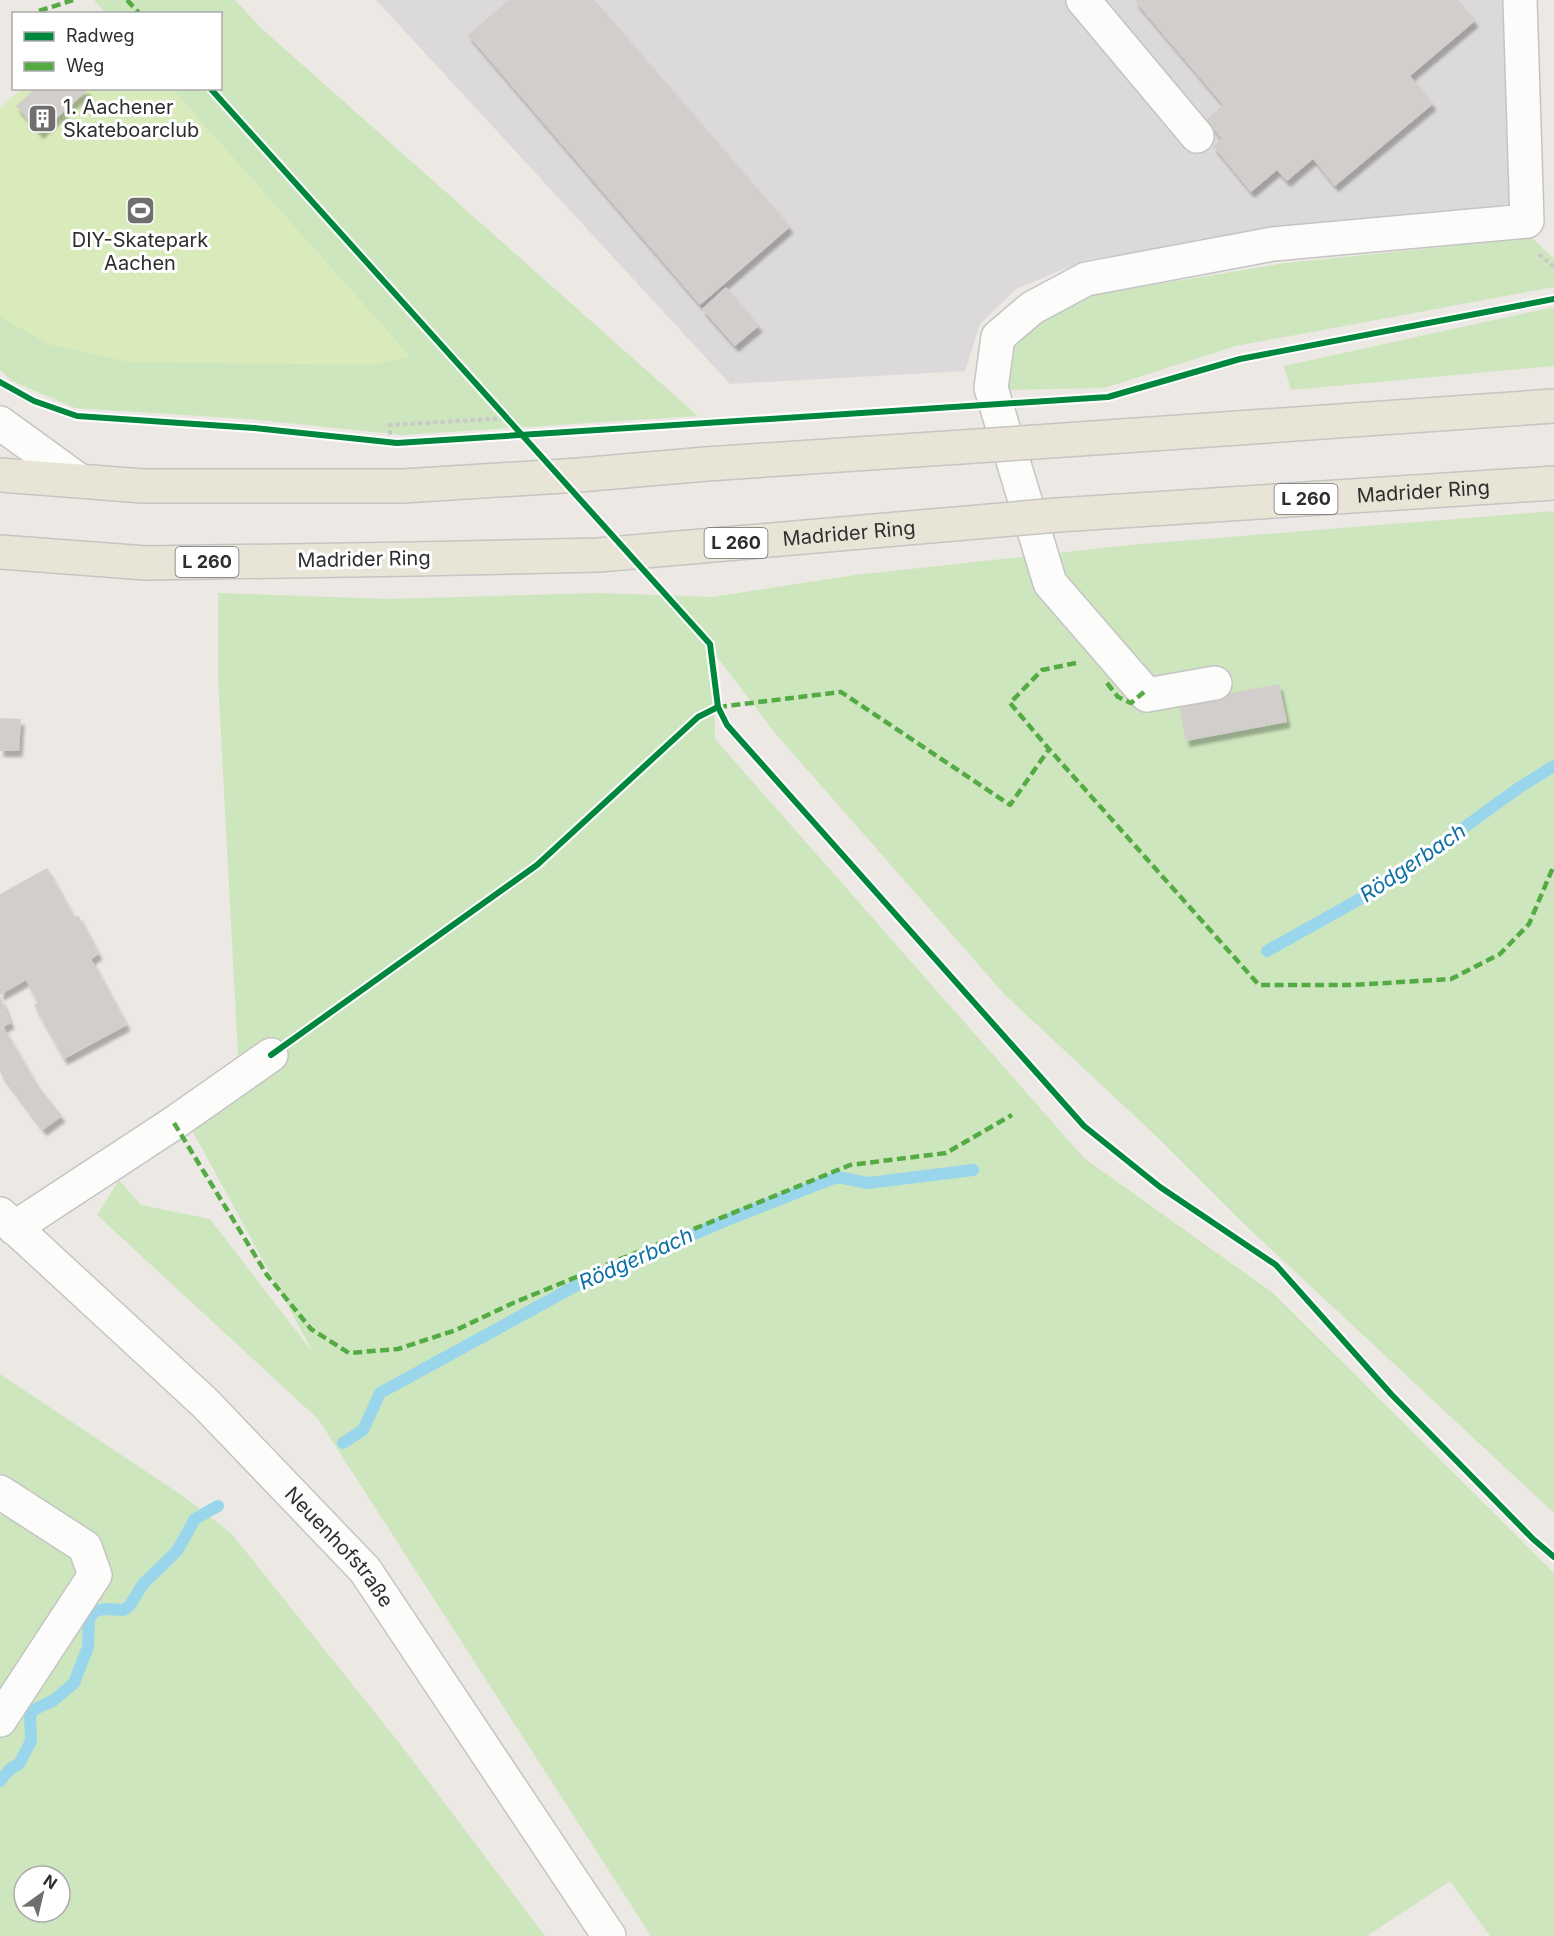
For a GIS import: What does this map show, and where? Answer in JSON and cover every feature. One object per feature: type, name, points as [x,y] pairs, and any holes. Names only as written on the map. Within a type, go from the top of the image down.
[{"type":"main road","points":[[0,475],[143,486],[403,486],[1554,406]]},
{"type":"main road","name":"Madrider Ring","points":[[0,552],[146,563],[598,555],[1058,514],[1554,483]]},
{"type":"street","points":[[1083,0],[1197,136]]},
{"type":"street","points":[[1215,683],[1147,695],[1050,583],[991,388],[998,337],[1032,308],[1086,279],[1273,244],[1527,221],[1520,0]]},
{"type":"street","points":[[0,423],[80,481]]},
{"type":"street","points":[[7,1221],[174,1123],[271,1055]]},
{"type":"street","name":"Neuenhofstraße","points":[[7,1221],[205,1403],[365,1570],[609,1936]]},
{"type":"street","points":[[0,1492],[86,1547],[95,1575],[0,1720]]},
{"type":"path","points":[[390,442],[390,425],[508,418]]},
{"type":"shaded area","points":[[376,0],[1507,0],[1520,210],[1268,232],[1086,260],[1016,289],[980,324],[965,371],[730,384]]},
{"type":"green space","points":[[94,0],[235,0],[261,28],[698,416],[403,435],[248,419],[75,408],[12,381],[0,370],[0,313],[5,320],[409,356],[173,90],[222,90],[222,12],[104,12]]},
{"type":"green space","name":"DIY-Skatepark Aachen","points":[[20,90],[173,90],[410,356],[372,365],[129,362],[51,345],[5,320],[0,313],[0,108]]},
{"type":"green space","points":[[1532,238],[1554,259],[1554,287],[1236,346],[1104,388],[1008,390],[1014,344],[1039,320],[1098,294],[1285,263]]},
{"type":"green space","points":[[1554,307],[1554,366],[1291,390],[1284,366]]},
{"type":"green space","points":[[1554,511],[1554,1513],[1245,1225],[1155,1135],[1005,995],[775,733],[717,657],[714,700],[715,739],[1084,1158],[1273,1293],[1554,1573],[1554,1936],[1490,1936],[1450,1881],[1367,1936],[651,1936],[318,1419],[97,1215],[119,1180],[141,1205],[210,1219],[314,1354],[193,1132],[238,1056],[218,679],[218,593],[389,599],[599,593],[712,597],[855,575],[1130,545]]},
{"type":"green space","points":[[0,1374],[183,1496],[231,1533],[397,1740],[545,1936],[0,1936]]},
{"type":"building","points":[[509,0],[594,0],[790,227],[700,305],[468,35]]},
{"type":"building","points":[[1134,0],[1458,0],[1475,21],[1410,76],[1433,104],[1335,186],[1313,159],[1287,181],[1277,170],[1251,192],[1213,146],[1222,139],[1206,120],[1223,105]]},
{"type":"building","name":"1. Aachener Skateboarclub","points":[[34,90],[88,90],[40,133],[16,106]]},
{"type":"building","points":[[726,287],[759,326],[735,346],[702,309]]},
{"type":"building","points":[[1279,684],[1287,722],[1186,741],[1179,703]]},
{"type":"building","points":[[0,718],[21,719],[19,751],[0,751]]},
{"type":"building","points":[[47,868],[74,917],[78,915],[99,954],[91,959],[127,1025],[64,1059],[34,1005],[38,1003],[26,980],[0,995],[0,894]]},
{"type":"building","points":[[0,996],[11,1023],[3,1027],[37,1085],[62,1116],[43,1130],[0,1072]]},
{"type":"waterway","name":"Rödgerbach","points":[[1267,951],[1383,886],[1520,787],[1554,766]]},
{"type":"waterway","name":"Rödgerbach","points":[[343,1443],[363,1430],[380,1393],[579,1284],[727,1220],[837,1177],[868,1183],[973,1170]]},
{"type":"waterway","name":"Rödgerbach","points":[[0,1781],[10,1769],[19,1764],[31,1741],[30,1717],[33,1710],[54,1700],[74,1683],[88,1647],[89,1619],[95,1611],[124,1610],[130,1605],[143,1584],[177,1551],[195,1519],[218,1506]]},
{"type":"marked path","points":[[39,11],[73,0]]},
{"type":"marked path","points":[[127,0],[138,12]]},
{"type":"marked path","points":[[1076,663],[1042,670],[1010,703],[1259,985],[1353,985],[1451,979],[1500,954],[1529,924],[1554,865]]},
{"type":"marked path","points":[[1107,683],[1118,697],[1131,703],[1144,692]]},
{"type":"marked path","points":[[718,707],[841,692],[1010,805],[1049,749]]},
{"type":"marked path","points":[[174,1123],[267,1275],[311,1329],[349,1353],[398,1349],[456,1330],[513,1303],[850,1165],[946,1153],[1012,1115]]},
{"type":"cycle path","points":[[212,90],[710,644],[718,707],[727,725],[1084,1126],[1160,1187],[1276,1265],[1391,1394],[1533,1539],[1554,1557]]},
{"type":"cycle path","points":[[0,382],[34,401],[77,416],[254,428],[397,443],[1108,397],[1240,359],[1554,299]]},
{"type":"cycle path","points":[[271,1055],[537,865],[698,717],[718,707]]},
{"type":"place","name":"1. Aachener Skateboarclub","points":[[42,119]]},
{"type":"place","name":"DIY-Skatepark Aachen","points":[[140,210]]}]
